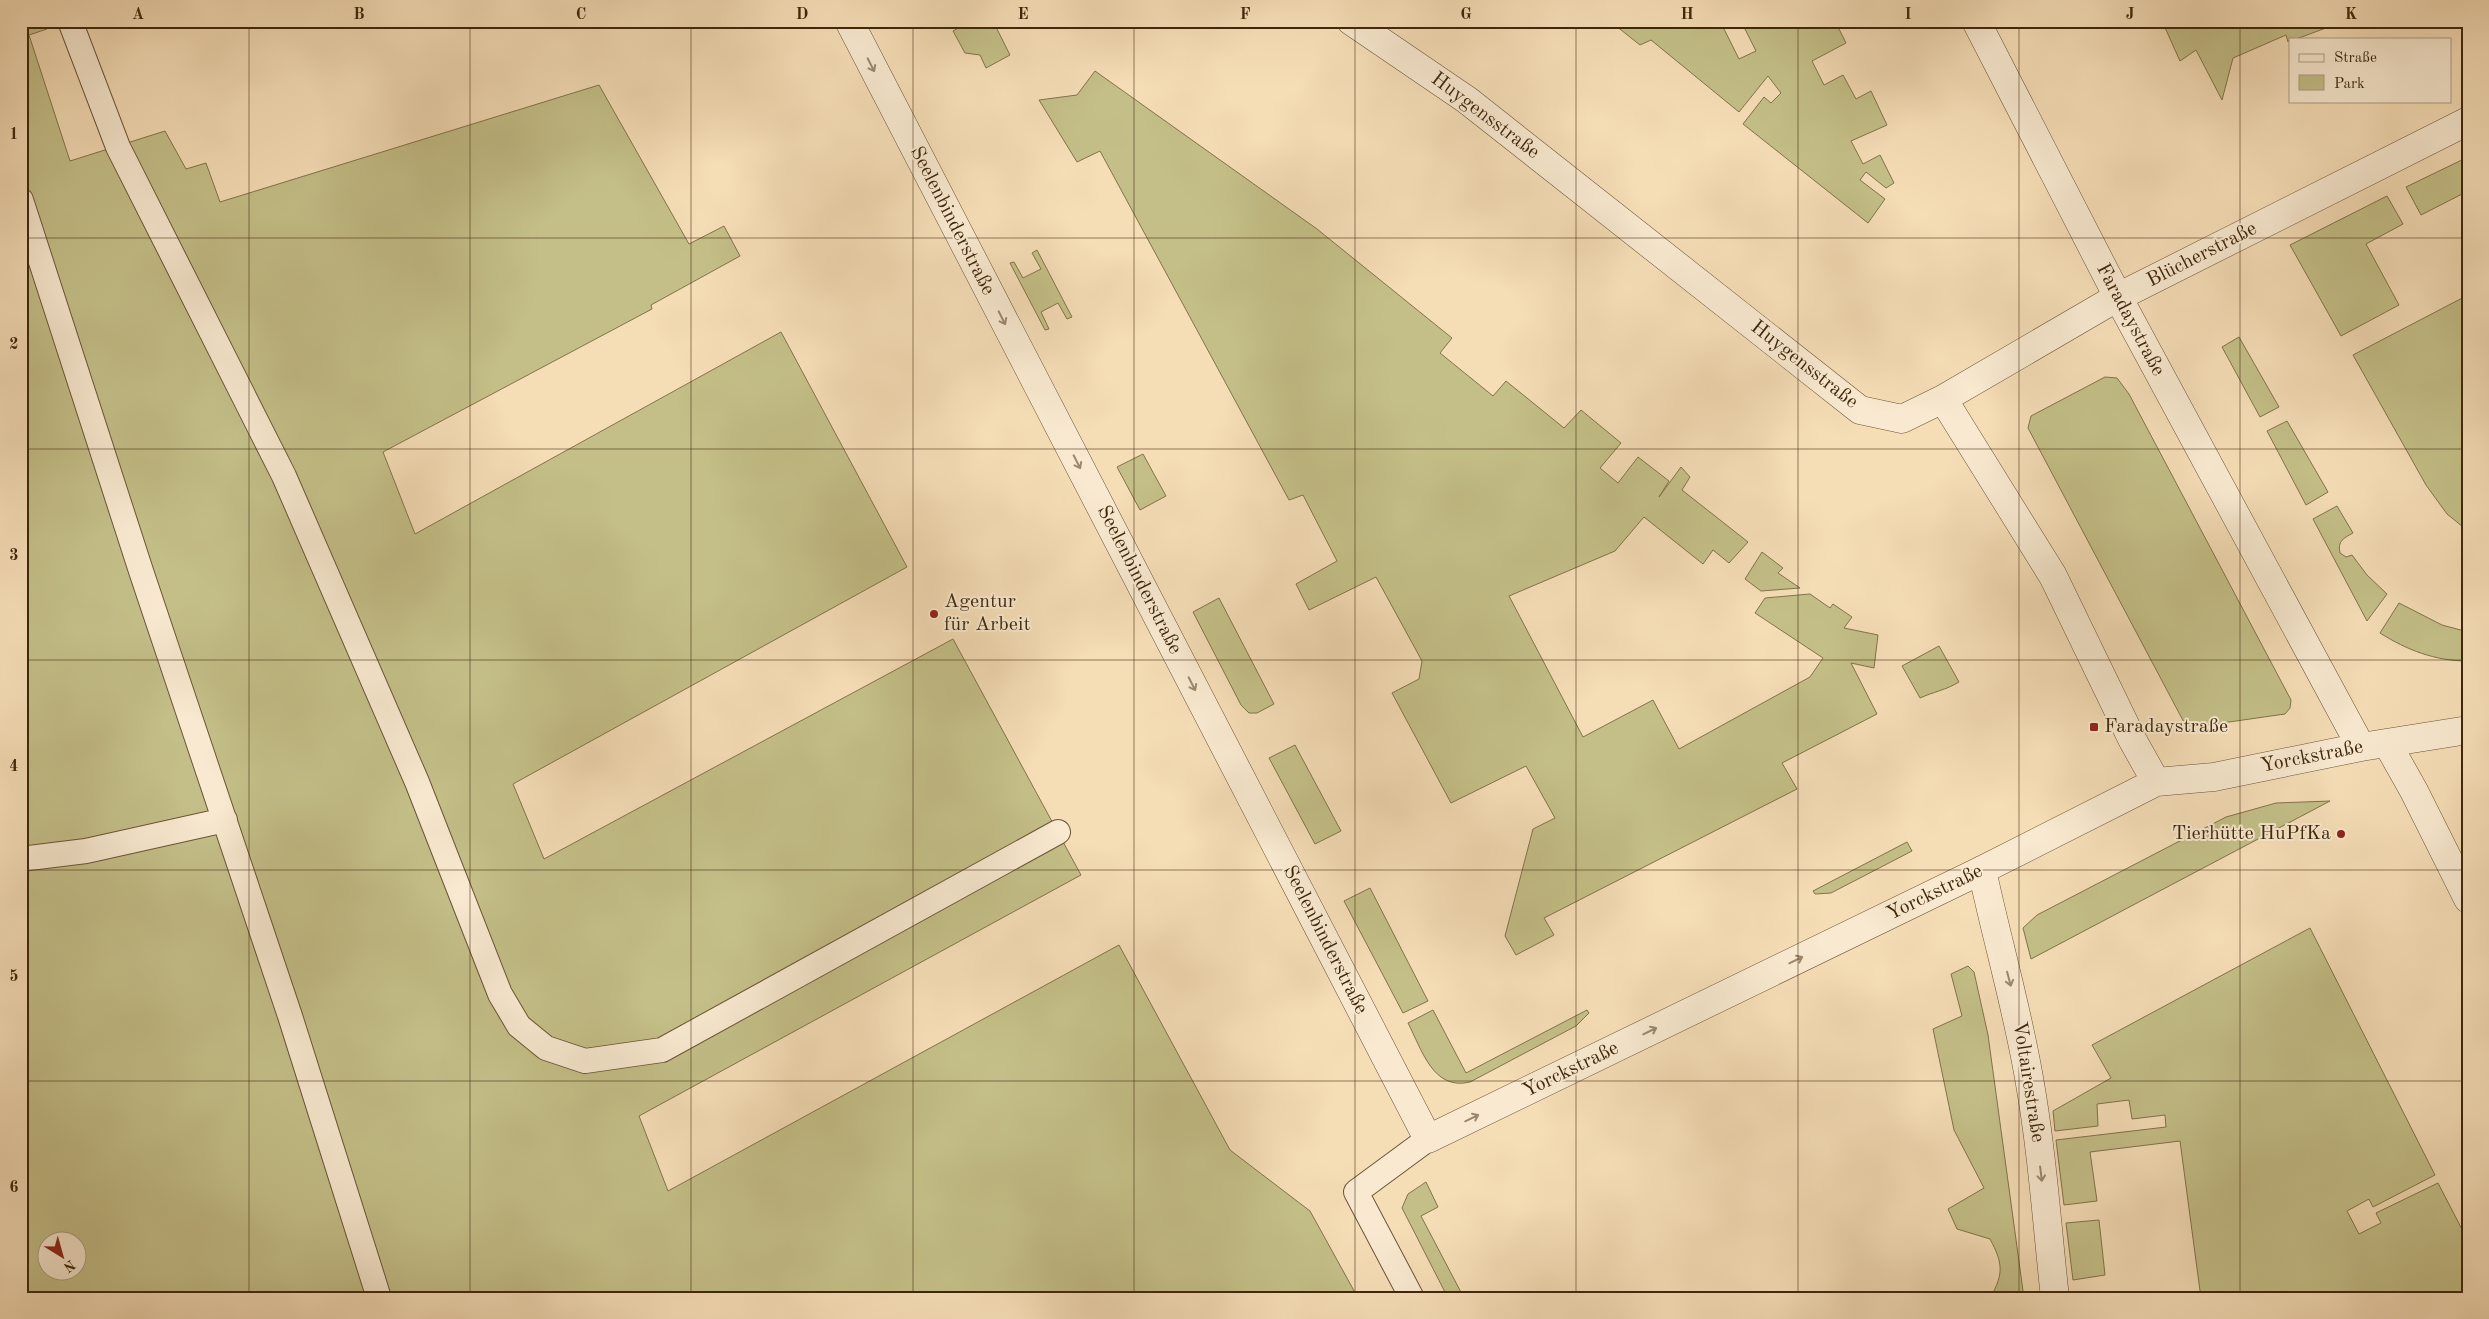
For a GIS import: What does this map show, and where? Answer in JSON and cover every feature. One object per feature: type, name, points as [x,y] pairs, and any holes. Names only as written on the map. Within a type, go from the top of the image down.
[{"type":"street","name":"Seelenbinderstraße","points":[[849,21],[1428,1140]]},
{"type":"street","name":"Huygensstraße","points":[[1351,21],[1467,100],[1860,410],[1902,419],[1943,399]]},
{"type":"street","name":"Faradaystraße","points":[[1976,21],[2118,298],[2374,745],[2414,791],[2468,899]]},
{"type":"street","name":"Blücherstraße","points":[[1943,399],[2118,298],[2468,121]]},
{"type":"street","points":[[1943,399],[2053,576],[2132,739],[2156,782]]},
{"type":"street","name":"Yorckstraße","points":[[1428,1140],[1982,870],[2156,782],[2214,778],[2374,745],[2468,730]]},
{"type":"street","name":"Voltairestraße","points":[[1982,870],[2015,1002],[2030,1081],[2055,1298]]},
{"type":"lane","points":[[70,21],[118,147],[284,476],[417,782],[500,994],[518,1026],[546,1048],[585,1061],[662,1050],[1058,832]]},
{"type":"lane","points":[[21,200],[290,1016],[379,1298]]},
{"type":"lane","points":[[21,859],[86,852],[224,820]]},
{"type":"lane","points":[[1412,1298],[1356,1192],[1428,1140]]},
{"type":"green space","points":[[21,21],[45,21],[47,29],[29,35],[70,161],[165,131],[186,169],[206,163],[220,202],[599,85],[689,244],[724,226],[740,256],[651,305],[652,309],[383,452],[415,534],[781,332],[907,567],[513,784],[544,859],[953,639],[1081,875],[639,1116],[668,1191],[1119,945],[1230,1150],[1310,1211],[1358,1298],[21,1298]]},
{"type":"green space","points":[[970,21],[993,21],[1010,55],[986,68],[980,55],[965,53],[953,31]]},
{"type":"green space","points":[[1720,21],[1739,59],[1756,51],[1741,21],[1835,21],[1846,43],[1812,61],[1824,85],[1843,75],[1856,99],[1871,91],[1887,125],[1851,141],[1863,164],[1880,155],[1894,183],[1886,188],[1866,172],[1860,180],[1885,199],[1868,223],[1743,124],[1764,97],[1771,103],[1781,93],[1768,76],[1739,112],[1651,40],[1640,45],[1611,22]]},
{"type":"green space","points":[[2162,21],[2345,21],[2299,38],[2289,38],[2288,42],[2286,35],[2233,58],[2222,100],[2196,50],[2180,61]]},
{"type":"green space","points":[[1095,71],[1317,229],[1452,338],[1440,353],[1493,396],[1506,381],[1564,428],[1581,410],[1621,443],[1600,468],[1618,483],[1638,457],[1669,481],[1659,497],[1681,467],[1690,477],[1682,490],[1748,542],[1729,563],[1713,550],[1703,564],[1644,517],[1615,551],[1509,596],[1583,737],[1653,700],[1679,749],[1810,677],[1823,658],[1755,613],[1765,598],[1810,594],[1830,608],[1833,604],[1852,617],[1844,628],[1878,635],[1874,668],[1851,663],[1877,714],[1782,763],[1797,789],[1544,918],[1554,935],[1516,955],[1505,936],[1533,829],[1555,818],[1526,766],[1451,803],[1392,693],[1419,679],[1422,661],[1376,577],[1309,610],[1296,584],[1337,561],[1303,495],[1289,500],[1100,151],[1077,162],[1039,100],[1077,95]]},
{"type":"green space","points":[[2468,157],[2468,191],[2421,215],[2406,187]]},
{"type":"green space","points":[[2387,196],[2403,224],[2366,244],[2399,305],[2341,336],[2290,245]]},
{"type":"green space","points":[[1037,250],[1072,317],[1067,319],[1058,303],[1041,312],[1049,329],[1045,330],[1010,263],[1014,262],[1023,278],[1041,269],[1032,253]]},
{"type":"green space","points":[[2468,295],[2468,531],[2447,514],[2426,485],[2353,355]]},
{"type":"green space","points":[[2239,337],[2279,407],[2260,417],[2222,347]]},
{"type":"green space","points":[[2105,377],[2117,378],[2129,394],[2291,700],[2290,708],[2285,714],[2187,728],[2028,428],[2031,416]]},
{"type":"green space","points":[[2287,421],[2328,492],[2306,505],[2267,431]]},
{"type":"green space","points":[[1143,454],[1166,496],[1140,510],[1117,467]]},
{"type":"green space","points":[[2337,506],[2353,533],[2344,538],[2340,543],[2340,553],[2346,557],[2352,555],[2367,575],[2387,594],[2367,621],[2313,519]]},
{"type":"green space","points":[[1762,552],[1783,568],[1778,573],[1800,588],[1761,591],[1745,579]]},
{"type":"green space","points":[[1219,598],[1274,704],[1257,713],[1249,713],[1241,705],[1193,612]]},
{"type":"green space","points":[[2399,603],[2442,625],[2468,632],[2468,661],[2433,657],[2400,645],[2380,633]]},
{"type":"green space","points":[[1939,646],[1959,682],[1920,698],[1902,666]]},
{"type":"green space","points":[[1295,745],[1341,831],[1315,844],[1269,758]]},
{"type":"green space","points":[[2330,801],[2031,959],[2023,928],[2037,915],[2226,817],[2276,803]]},
{"type":"green space","points":[[1907,842],[1912,851],[1831,893],[1815,894],[1813,891]]},
{"type":"green space","points":[[1370,888],[1428,1001],[1403,1013],[1344,901]]},
{"type":"green space","points":[[2310,928],[2435,1175],[2373,1207],[2369,1199],[2347,1211],[2359,1234],[2381,1223],[2376,1213],[2438,1183],[2468,1241],[2468,1298],[2201,1298],[2180,1141],[2090,1152],[2097,1201],[2064,1205],[2056,1140],[2166,1127],[2165,1115],[2132,1119],[2129,1100],[2097,1104],[2098,1126],[2055,1131],[2053,1111],[2111,1078],[2092,1045]]},
{"type":"green space","points":[[1968,966],[1974,972],[1988,1035],[2024,1298],[1990,1298],[2000,1275],[1999,1262],[1994,1247],[1990,1239],[1957,1229],[1948,1209],[1984,1188],[1954,1130],[1933,1029],[1962,1016],[1951,974]]},
{"type":"green space","points":[[1433,1010],[1466,1073],[1587,1010],[1589,1013],[1576,1026],[1470,1082],[1457,1083],[1447,1080],[1430,1066],[1408,1023]]},
{"type":"green space","points":[[1426,1182],[1438,1207],[1421,1216],[1464,1298],[1448,1298],[1402,1208],[1408,1194]]},
{"type":"green space","points":[[2099,1220],[2105,1275],[2073,1280],[2066,1223]]},
{"type":"place","name":"Agentur für Arbeit","points":[[934,614]]},
{"type":"place","name":"Faradaystraße","points":[[2094,727]]},
{"type":"place","name":"Tierhütte HuPfKa","points":[[2341,834]]}]
